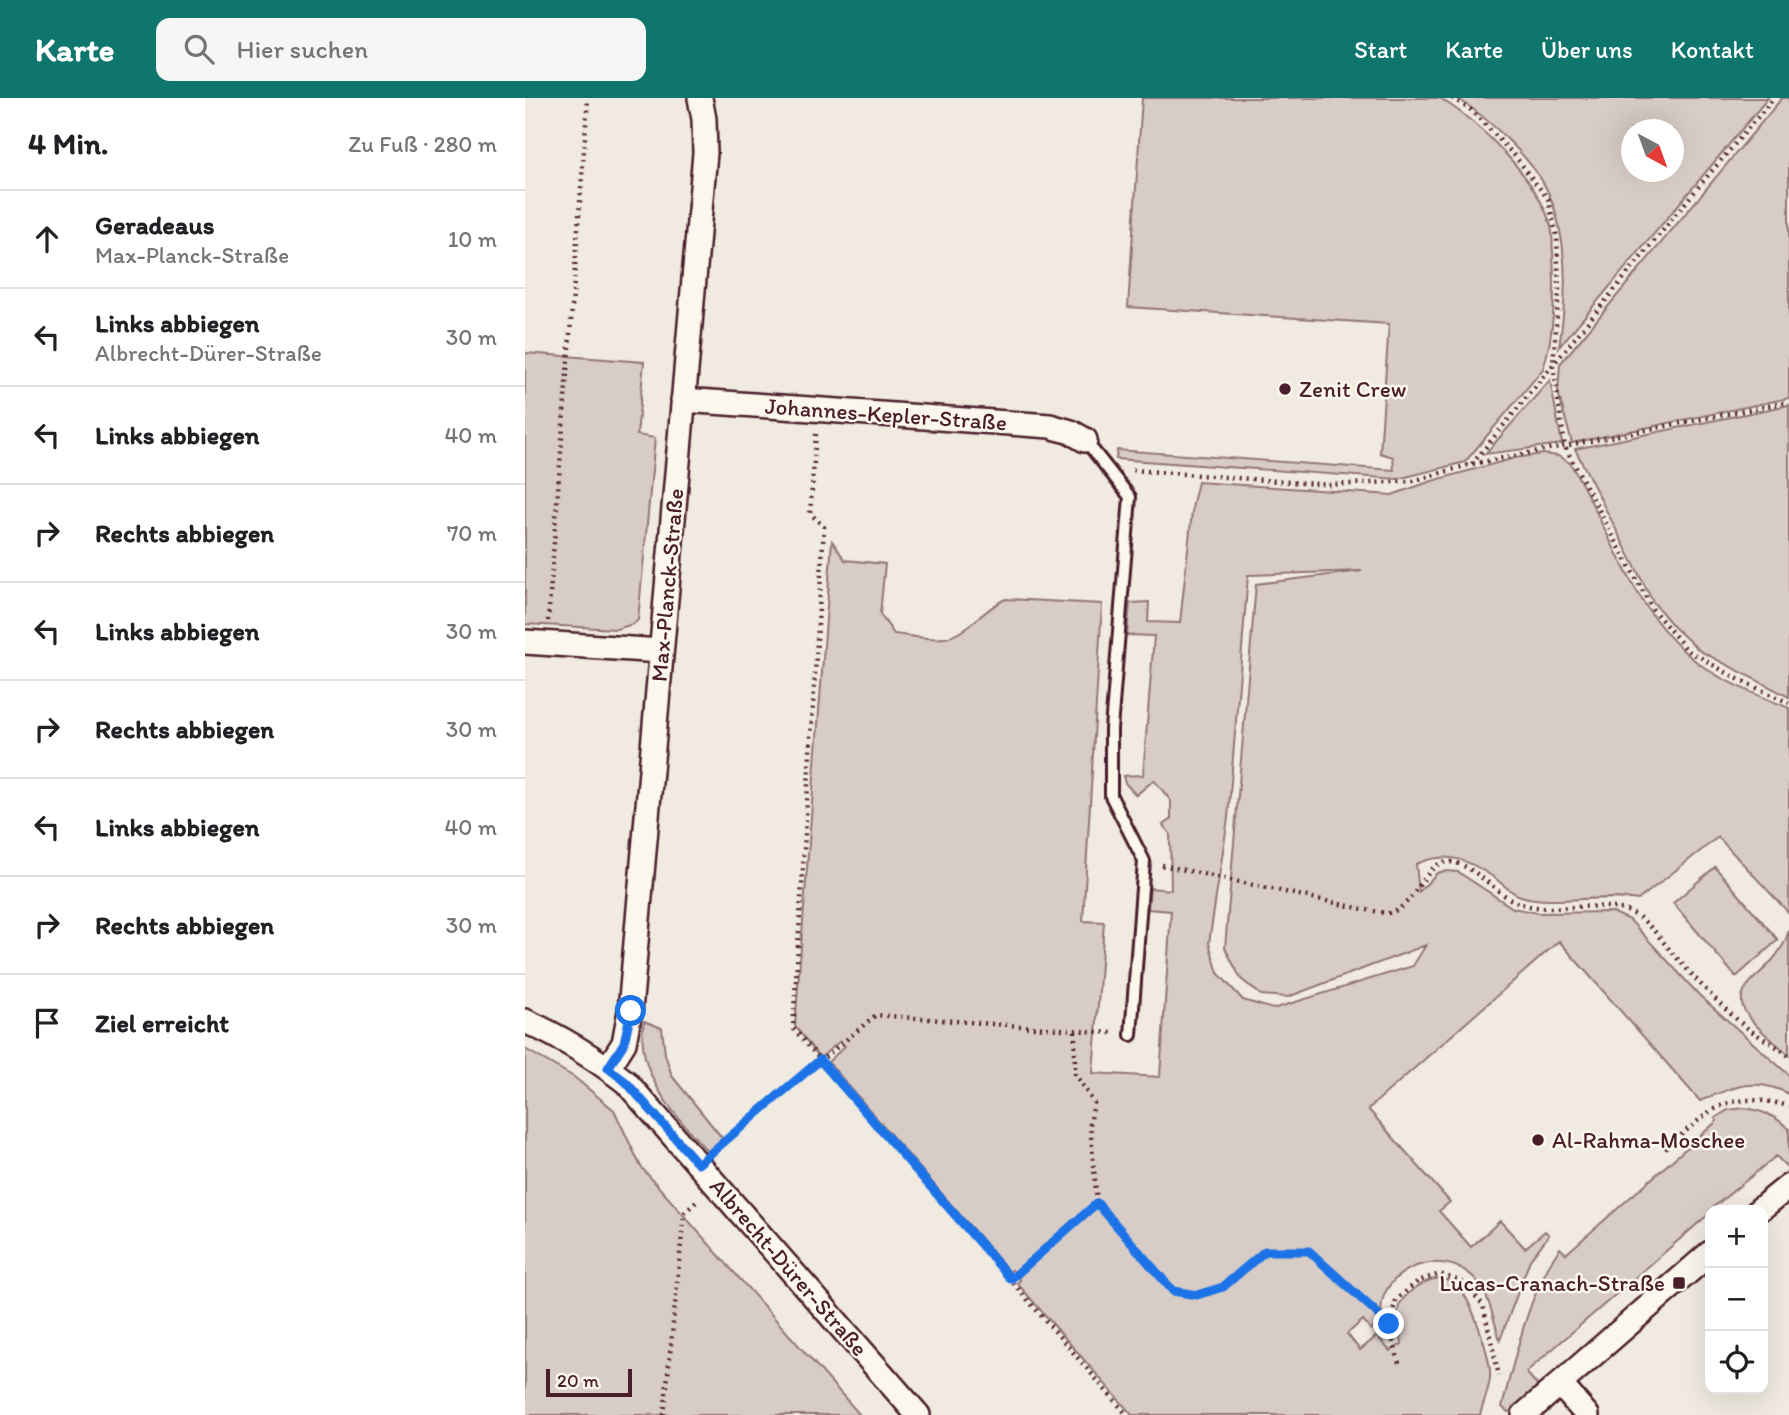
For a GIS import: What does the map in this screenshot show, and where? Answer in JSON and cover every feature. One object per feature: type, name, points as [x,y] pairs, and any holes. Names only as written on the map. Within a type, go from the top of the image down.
[{"type":"street","name":"Max-Planck-Straße","points":[[608,1068],[624,1043],[631,1011],[705,153],[700,98]]},
{"type":"street","name":"Johannes-Kepler-Straße","points":[[683,400],[1050,426],[1071,432],[1085,440]]},
{"type":"street","points":[[536,643],[661,652]]},
{"type":"street","name":"Albrecht-Dürer-Straße","points":[[525,1021],[562,1039],[626,1082],[918,1415]]},
{"type":"street","points":[[1765,1205],[1789,1186]]},
{"type":"street","points":[[1524,1415],[1705,1257]]},
{"type":"street","points":[[1560,1384],[1587,1415]]},
{"type":"lane","points":[[1085,440],[1130,497],[1111,729],[1111,796],[1145,861],[1131,1035]]},
{"type":"path","points":[[536,643],[588,98]]},
{"type":"path","points":[[1452,98],[1470,109],[1515,156],[1548,199],[1557,237],[1559,291],[1553,364],[1565,447],[1653,610],[1687,650],[1736,678],[1789,703]]},
{"type":"path","points":[[1472,464],[1774,98]]},
{"type":"path","points":[[1108,468],[1329,485],[1413,481],[1472,464],[1789,402]]},
{"type":"path","points":[[818,409],[810,513],[824,527],[793,1028],[1127,1415]]},
{"type":"path","points":[[1145,861],[1389,913],[1409,901],[1433,868],[1447,862],[1469,869],[1515,902],[1538,908],[1599,906],[1627,911],[1651,928],[1703,989],[1742,1025],[1776,1044],[1789,1056]]},
{"type":"path","points":[[698,1164],[876,1016],[1131,1035]]},
{"type":"path","points":[[1075,1031],[1075,1073],[1094,1103],[1090,1124],[1097,1203],[1173,1291],[1197,1295],[1223,1287],[1265,1251],[1309,1251],[1389,1324]]},
{"type":"path","points":[[1665,1149],[1712,1109],[1742,1098],[1789,1106]]},
{"type":"path","points":[[664,1415],[684,1213],[716,1185]]},
{"type":"path","points":[[1011,1279],[1097,1203]]},
{"type":"path","points":[[1399,1363],[1389,1324],[1397,1300],[1418,1281],[1440,1274],[1465,1283],[1483,1305],[1499,1376]]},
{"type":"shaded area","points":[[1142,98],[1440,98],[1473,122],[1506,154],[1534,189],[1551,226],[1554,282],[1552,326],[1543,369],[1465,462],[1398,479],[1116,459],[1117,450],[1394,470],[1393,457],[1380,453],[1389,324],[1128,307]]},
{"type":"shaded area","points":[[1457,98],[1768,98],[1559,347],[1565,270],[1555,212],[1549,194],[1533,167],[1496,128]]},
{"type":"shaded area","points":[[1782,98],[1789,98],[1789,398],[1572,443],[1558,392],[1560,364]]},
{"type":"shaded area","points":[[525,353],[644,362],[637,435],[655,438],[638,620],[633,624],[616,629],[525,624]]},
{"type":"shaded area","points":[[1550,380],[1562,444],[1485,454]]},
{"type":"shaded area","points":[[1789,405],[1789,697],[1700,651],[1674,627],[1653,602],[1575,449]]},
{"type":"shaded area","points":[[1543,454],[1558,456],[1570,463],[1641,598],[1678,645],[1701,665],[1722,678],[1789,708],[1789,913],[1718,837],[1638,900],[1530,898],[1515,894],[1467,862],[1448,858],[1416,864],[1419,892],[1437,873],[1458,872],[1513,908],[1538,913],[1612,912],[1630,920],[1699,995],[1789,1075],[1789,1094],[1765,1086],[1744,1085],[1700,1101],[1559,941],[1368,1109],[1450,1202],[1439,1211],[1471,1247],[1500,1221],[1525,1248],[1545,1231],[1549,1235],[1530,1260],[1500,1340],[1489,1303],[1479,1283],[1469,1273],[1444,1263],[1430,1263],[1405,1271],[1386,1291],[1380,1319],[1371,1330],[1363,1320],[1347,1334],[1360,1350],[1377,1336],[1390,1351],[1402,1344],[1398,1311],[1406,1296],[1431,1280],[1443,1279],[1451,1282],[1469,1303],[1488,1358],[1489,1383],[1480,1415],[1132,1415],[1017,1283],[1020,1280],[1018,1277],[1025,1269],[1022,1266],[1014,1273],[1012,1270],[1009,1272],[828,1062],[845,1046],[840,1041],[820,1058],[795,1026],[832,541],[845,560],[885,564],[880,614],[894,634],[933,638],[953,636],[1006,599],[1102,604],[1083,921],[1104,922],[1093,1073],[1160,1077],[1171,911],[1148,909],[1150,888],[1171,890],[1170,834],[1163,825],[1171,819],[1171,801],[1154,780],[1136,795],[1125,783],[1123,776],[1143,775],[1154,636],[1127,635],[1130,603],[1149,602],[1148,622],[1180,623],[1193,503],[1198,482],[1392,495],[1515,458]],"holes":[[[1362,571],[1256,584],[1225,948],[1241,979],[1261,995],[1288,997],[1426,945],[1413,966],[1273,1009],[1243,1000],[1218,973],[1209,943],[1228,818],[1248,575]]]},
{"type":"shaded area","points":[[1715,867],[1778,940],[1736,977],[1673,903]]},
{"type":"shaded area","points":[[1789,930],[1789,1055],[1751,1020],[1742,1000],[1750,982],[1779,951]]},
{"type":"shaded area","points":[[644,1021],[662,1028],[665,1054],[672,1076],[723,1139],[708,1152],[671,1108],[651,1076],[645,1058]]},
{"type":"shaded area","points":[[525,1049],[574,1077],[614,1110],[641,1167],[860,1415],[525,1415]]},
{"type":"shaded area","points":[[1745,1108],[1758,1111],[1789,1129],[1789,1169],[1776,1156],[1716,1205],[1705,1205],[1705,1217],[1526,1372],[1538,1386],[1508,1412],[1502,1407],[1524,1325],[1539,1285],[1560,1248],[1566,1254],[1717,1121],[1715,1118],[1728,1110]]},
{"type":"place","name":"Zenit Crew","points":[[1285,389]]},
{"type":"place","name":"Al-Rahma-Moschee","points":[[1538,1140]]},
{"type":"place","name":"Lucas-Cranach-Straße","points":[[1679,1283]]},
{"type":"route","points":[[631,1011],[624,1043],[608,1068],[626,1082],[698,1164],[820,1060],[1011,1279],[1097,1203],[1173,1291],[1197,1295],[1223,1287],[1265,1251],[1309,1251],[1389,1324]]}]
